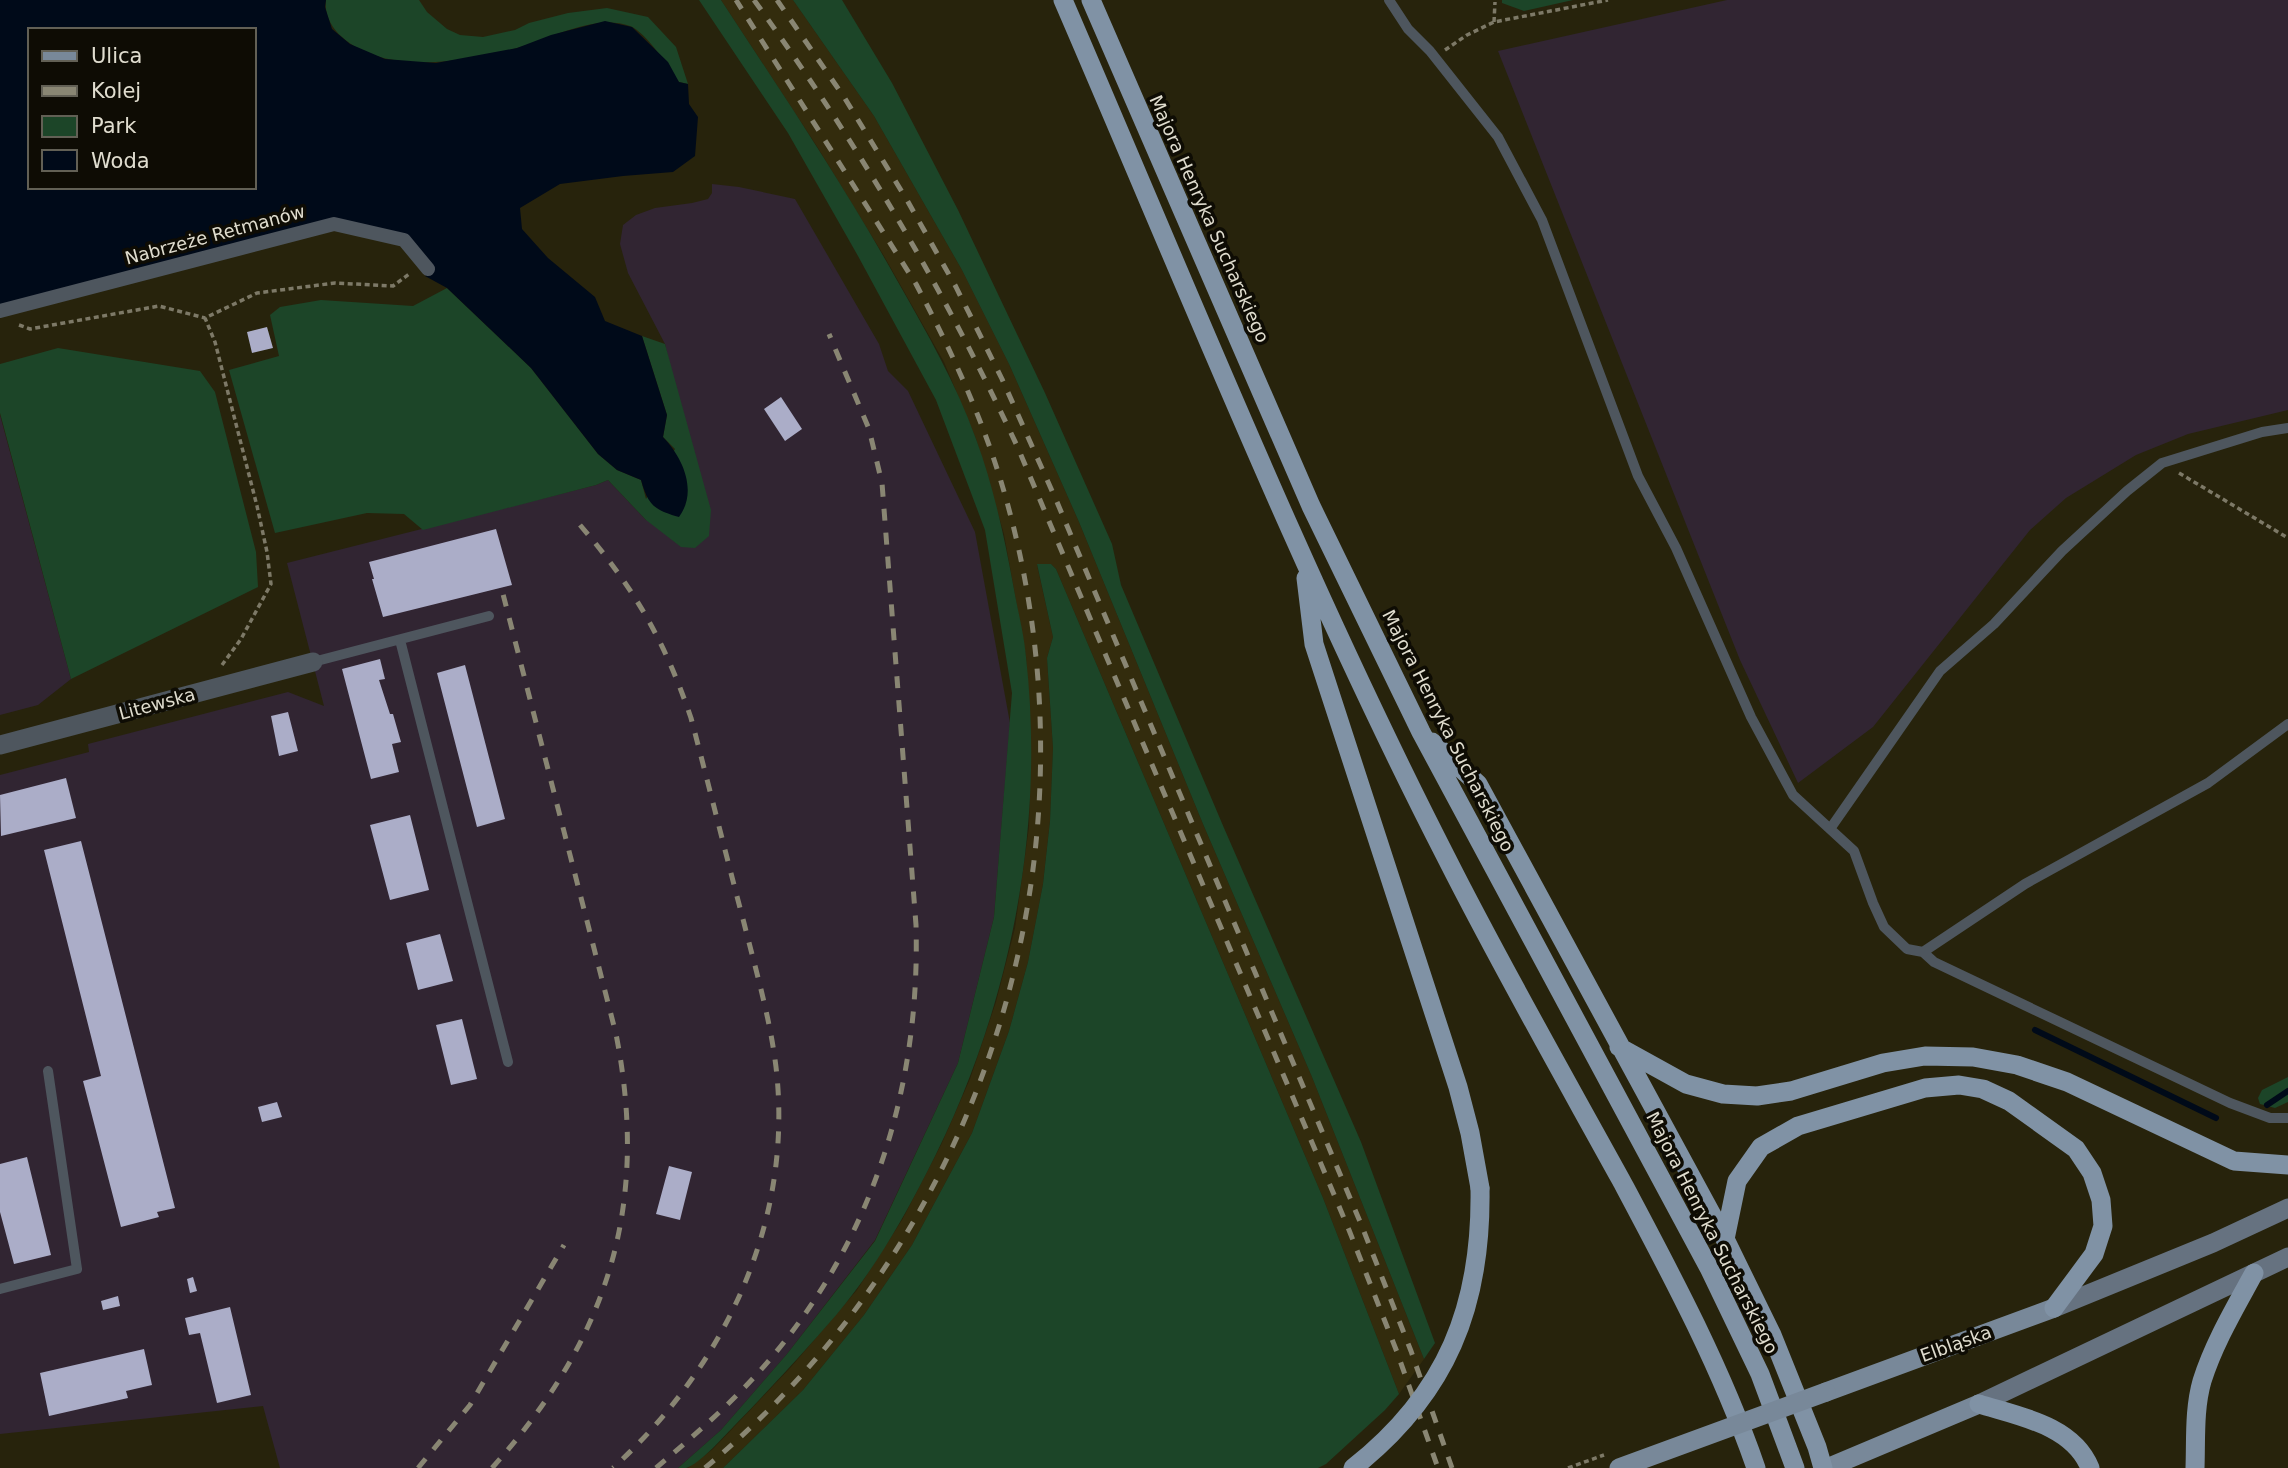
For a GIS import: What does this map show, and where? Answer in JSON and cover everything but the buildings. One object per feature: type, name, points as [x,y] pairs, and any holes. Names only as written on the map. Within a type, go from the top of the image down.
[{"type":"highway","name":"Majora Henryka Sucharskiego","points":[[1091,0],[1311,506],[1421,732],[1709,1268],[1760,1374],[1795,1468]]},
{"type":"highway","points":[[1065,4],[1303,559],[1446,858],[1676,1282],[1717,1369],[1756,1468]]},
{"type":"highway","points":[[1303,559],[1314,645],[1458,1087],[1480,1188],[1477,1262],[1469,1299],[1454,1340],[1430,1387],[1374,1452],[1353,1468]]},
{"type":"highway","points":[[1421,732],[1478,784],[1725,1239],[1772,1335],[1817,1447],[1830,1466]]},
{"type":"highway","points":[[1619,1047],[1686,1084],[1723,1094],[1757,1096],[1791,1090],[1883,1063],[1925,1056],[1973,1057],[2017,1065],[2067,1082],[2234,1161],[2288,1165]]},
{"type":"highway","points":[[1725,1239],[1737,1181],[1760,1147],[1798,1126],[1925,1088],[1959,1085],[1983,1089],[2009,1101],[2076,1149],[2092,1173],[2101,1200],[2103,1226],[2094,1254],[2054,1308]]},
{"type":"highway","points":[[2195,1468],[2196,1415],[2201,1383],[2220,1336],[2254,1273]]},
{"type":"highway","points":[[1979,1404],[2041,1423],[2066,1437],[2090,1468]]},
{"type":"main road","name":"Elbląska","points":[[1619,1468],[2054,1308],[2213,1243],[2288,1208]]},
{"type":"main road","points":[[1830,1466],[1979,1404],[2288,1256]]},
{"type":"street","name":"Nabrzeże Retmanów","points":[[5,316],[334,224],[404,240],[426,266]]},
{"type":"street","name":"Litewska","points":[[0,745],[313,663]]},
{"type":"lane","points":[[1389,0],[1408,29],[1435,57],[1498,137],[1542,220],[1637,476],[1676,548],[1751,717],[1793,795],[1854,851],[1884,928],[1907,949],[1923,952],[1934,962],[2250,1113],[2270,1118],[2288,1118]]},
{"type":"lane","points":[[1830,829],[1940,671],[1994,624],[2071,543],[2127,491],[2162,463],[2262,432],[2288,428]]},
{"type":"lane","points":[[313,663],[489,616]]},
{"type":"lane","points":[[400,640],[508,1062]]},
{"type":"lane","points":[[1923,952],[2025,884],[2208,782],[2288,724]]},
{"type":"lane","points":[[0,1289],[77,1269],[48,1071]]},
{"type":"path","points":[[1435,57],[1467,35],[1494,22],[1608,0]]},
{"type":"path","points":[[1494,22],[1495,2]]},
{"type":"path","points":[[5,316],[30,329],[159,306],[205,318],[257,293],[335,283],[393,286],[426,266]]},
{"type":"path","points":[[202,692],[241,639],[271,584],[267,552],[253,494],[215,342],[205,318]]},
{"type":"path","points":[[2162,463],[2288,538]]},
{"type":"shaded area","points":[[721,0],[793,0],[874,116],[962,270],[1009,364],[1079,522],[1203,824],[1312,1077],[1424,1359],[1399,1394],[1323,1198],[1056,569],[1051,564],[1037,565],[1053,637],[1047,658],[1053,748],[1050,821],[1043,884],[1028,962],[1009,1031],[972,1133],[912,1245],[864,1315],[803,1390],[723,1468],[688,1468],[713,1449],[791,1367],[857,1290],[902,1220],[941,1145],[970,1079],[996,1002],[1015,928],[1029,827],[1031,743],[1026,657],[1004,534],[976,439],[944,362],[818,148]]},
{"type":"shaded area","points":[[1727,0],[2288,0],[2288,410],[2188,434],[2136,455],[2066,498],[2030,530],[1873,727],[1798,783],[1740,660],[1498,51]]},
{"type":"shaded area","points":[[712,184],[795,199],[879,344],[888,371],[908,391],[975,532],[1010,723],[994,917],[958,1063],[875,1240],[787,1354],[721,1430],[678,1468],[280,1468],[263,1406],[0,1434],[0,775],[89,752],[88,744],[288,692],[324,706],[287,563],[608,480],[646,520],[709,536],[665,344],[628,273],[620,244],[623,225],[636,215],[655,208],[708,199],[712,193]]},
{"type":"shaded area","points":[[0,415],[71,679],[38,705],[0,715]]},
{"type":"green space","points":[[326,0],[419,0],[427,12],[447,29],[460,35],[483,37],[568,13],[607,8],[648,17],[676,47],[688,84],[679,82],[657,51],[630,26],[616,23],[588,25],[517,48],[474,58],[403,61],[380,57],[360,49],[342,37],[330,21]]},
{"type":"green space","points":[[699,0],[721,0],[856,210],[920,320],[950,378],[982,456],[998,510],[1024,639],[1031,724],[1025,857],[1014,923],[999,988],[979,1052],[955,1114],[896,1228],[850,1298],[712,1449],[692,1465],[678,1468],[721,1430],[787,1354],[875,1241],[958,1063],[994,917],[1012,693],[985,530],[936,400],[788,133]]},
{"type":"green space","points":[[793,0],[842,0],[892,83],[958,210],[1045,393],[1112,544],[1121,585],[1361,1142],[1435,1343],[1424,1359],[1312,1077],[1203,824],[1079,522],[1009,364],[962,270],[874,116]]},
{"type":"green space","points":[[1502,0],[1573,0],[1524,11],[1502,3]]},
{"type":"green space","points":[[447,288],[531,368],[598,454],[617,470],[641,480],[646,499],[675,449],[663,437],[667,415],[642,336],[665,344],[711,510],[709,536],[695,548],[681,547],[646,520],[608,480],[423,530],[404,514],[367,513],[275,533],[229,370],[279,356],[270,315],[280,307],[321,300],[413,306]]},
{"type":"green space","points":[[58,348],[200,371],[215,392],[256,552],[258,587],[71,679],[0,413],[0,364]]},
{"type":"green space","points":[[1037,564],[1051,564],[1056,569],[1323,1198],[1399,1394],[1326,1464],[1318,1468],[723,1468],[803,1390],[864,1315],[912,1245],[972,1133],[1009,1031],[1028,962],[1043,884],[1050,821],[1053,748],[1047,658],[1053,637]]},
{"type":"green space","points":[[2288,1077],[2288,1102],[2275,1108],[2260,1104],[2258,1098],[2262,1090]]},
{"type":"water","points":[[0,0],[326,0],[325,7],[332,29],[350,44],[385,59],[436,63],[517,48],[551,35],[605,21],[632,27],[668,62],[679,82],[688,84],[689,104],[698,117],[695,156],[673,172],[560,184],[520,208],[522,229],[548,258],[595,297],[605,321],[642,336],[667,415],[663,437],[677,455],[686,475],[687,496],[679,517],[658,509],[646,495],[641,480],[617,470],[598,454],[531,368],[447,288],[425,276],[432,270],[404,236],[335,220],[0,307]]},
{"type":"waterway","points":[[2035,1030],[2216,1118]]},
{"type":"waterway","points":[[2267,1105],[2288,1091]]},
{"type":"railway","points":[[705,1468],[803,1373],[885,1267],[951,1150],[999,1026],[1029,896],[1041,763],[1033,629],[1005,495],[977,414],[916,284],[736,0]]},
{"type":"railway","points":[[754,0],[829,108],[897,218],[960,330],[1018,448],[1349,1230],[1397,1352],[1438,1468]]},
{"type":"railway","points":[[777,0],[844,97],[907,200],[956,287],[1002,379],[1057,502],[1361,1224],[1411,1351],[1452,1468]]},
{"type":"railway","points":[[656,1468],[735,1397],[780,1348],[818,1295],[850,1239],[875,1180],[895,1119],[908,1056],[915,991],[916,925],[882,483],[869,429],[829,334]]},
{"type":"railway","points":[[580,525],[632,593],[646,616],[670,663],[691,718],[766,1013],[776,1067],[779,1124],[774,1180],[762,1235],[743,1287],[719,1337],[688,1384],[653,1428],[613,1468]]},
{"type":"railway","points":[[492,1468],[532,1419],[565,1370],[591,1319],[610,1267],[622,1213],[627,1156],[625,1097],[616,1034],[503,594]]},
{"type":"railway","points":[[418,1468],[470,1405],[564,1245]]}]
